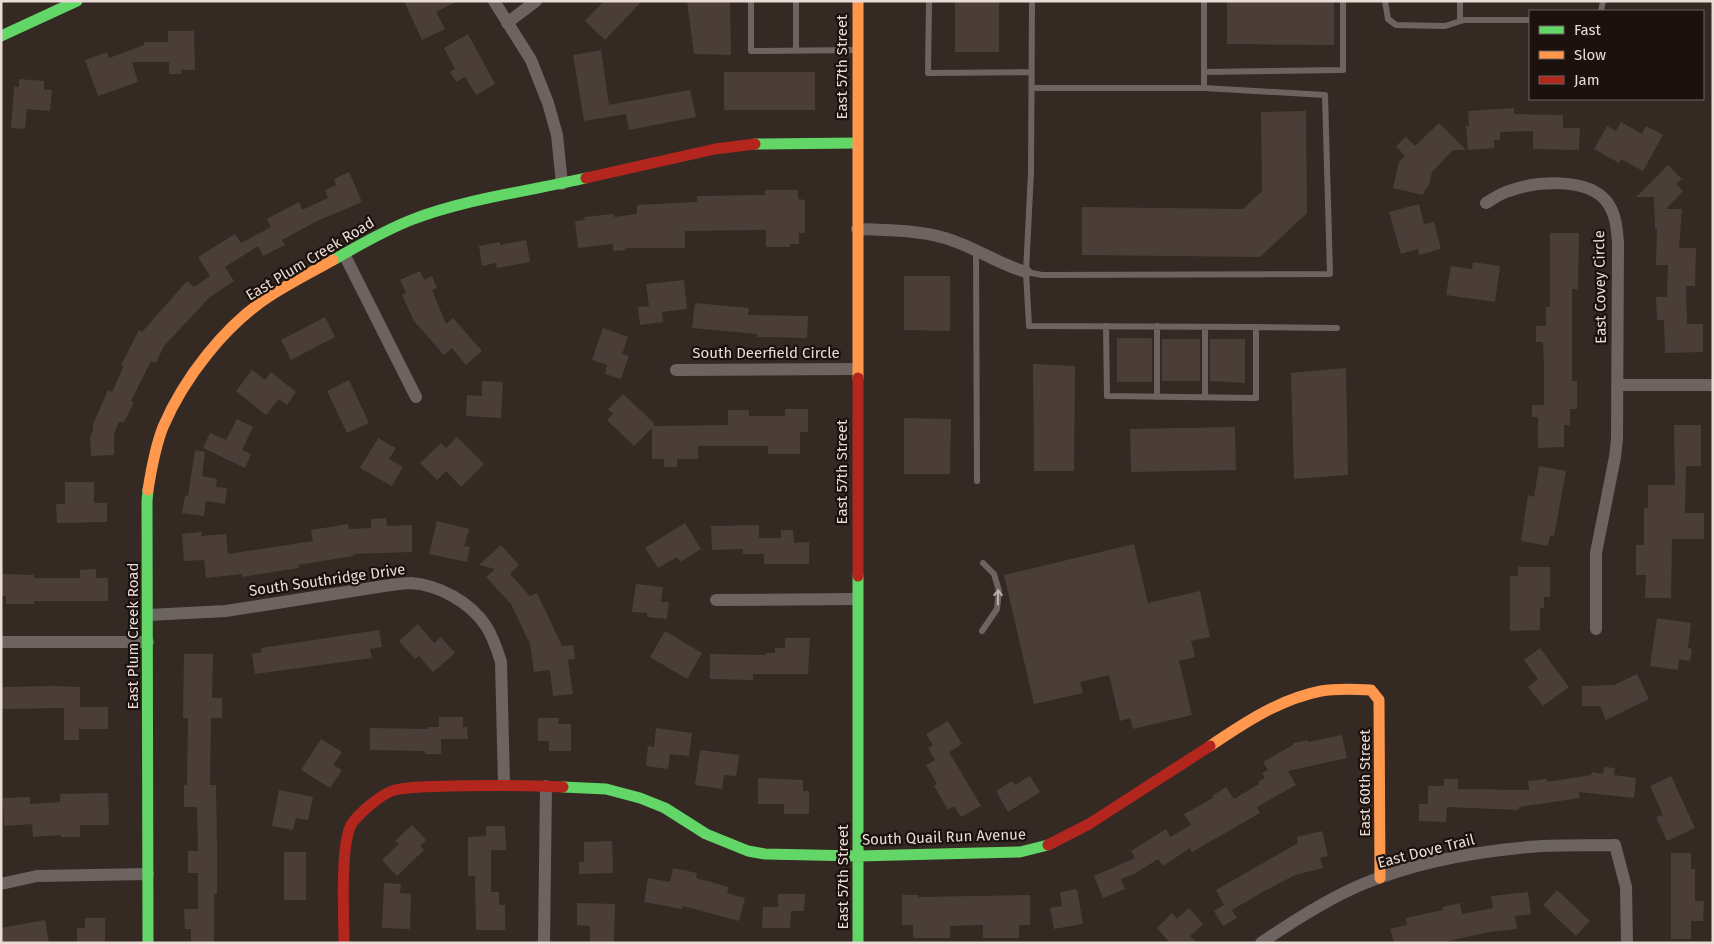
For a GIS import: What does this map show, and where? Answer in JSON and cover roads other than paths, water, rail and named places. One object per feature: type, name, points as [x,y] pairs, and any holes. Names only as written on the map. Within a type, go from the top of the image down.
[{"type":"street","points":[[1,36],[77,1]]},
{"type":"street","points":[[494,1],[531,60],[548,103],[557,135],[562,184]]},
{"type":"street","points":[[507,23],[536,1]]},
{"type":"street","name":"East 57th Street","points":[[858,1],[858,943]]},
{"type":"street","name":"East Plum Creek Road","points":[[148,943],[148,615],[146,520],[149,485],[163,428],[207,353],[247,314],[269,297],[375,236],[448,208],[732,146],[753,144],[857,144]]},
{"type":"street","name":"East Covey Circle","points":[[1486,203],[1508,191],[1527,186],[1548,184],[1581,186],[1591,190],[1608,202],[1613,212],[1618,242],[1615,457],[1596,553],[1596,629]]},
{"type":"street","points":[[857,229],[919,233],[944,238],[1026,272]]},
{"type":"street","points":[[344,254],[416,398]]},
{"type":"street","name":"South Deerfield Circle","points":[[676,370],[857,369]]},
{"type":"street","points":[[1617,385],[1713,385]]},
{"type":"street","name":"South Southridge Drive","points":[[148,615],[226,611],[410,583],[439,589],[466,605],[485,625],[498,653],[501,662],[504,784]]},
{"type":"street","points":[[716,600],[857,598]]},
{"type":"street","points":[[1,642],[148,642]]},
{"type":"street","name":"South Quail Run Avenue","points":[[344,943],[344,865],[351,826],[365,808],[393,790],[504,784],[606,789],[640,798],[666,808],[706,834],[748,851],[765,854],[858,856],[1020,852],[1037,850],[1085,828],[1238,726],[1292,698],[1338,688],[1371,690]]},
{"type":"street","name":"East 60th Street","points":[[1371,690],[1379,700],[1380,878]]},
{"type":"street","points":[[544,943],[546,786]]},
{"type":"street","name":"East Dove Trail","points":[[1261,943],[1321,905],[1363,884],[1455,857],[1521,847],[1615,845],[1626,886],[1627,943]]},
{"type":"street","points":[[1,884],[37,876],[148,874]]},
{"type":"lane","points":[[751,1],[751,51],[858,50]]},
{"type":"lane","points":[[796,1],[796,51]]},
{"type":"lane","points":[[928,1],[928,73],[1032,72]]},
{"type":"lane","points":[[1032,1],[1032,172],[1026,272],[1029,326],[1337,328]]},
{"type":"lane","points":[[1204,1],[1204,88]]},
{"type":"lane","points":[[1204,72],[1343,70],[1343,1]]},
{"type":"lane","points":[[1385,1],[1388,19],[1396,25],[1445,26],[1464,20],[1529,20]]},
{"type":"lane","points":[[1460,1],[1460,21]]},
{"type":"lane","points":[[1026,272],[1042,275],[1330,274],[1325,94],[1204,88],[1032,88]]},
{"type":"lane","points":[[976,250],[977,481]]},
{"type":"lane","points":[[1106,326],[1107,396],[1256,398],[1256,327]]},
{"type":"lane","points":[[1157,326],[1157,397]]},
{"type":"lane","points":[[1205,327],[1205,397]]},
{"type":"lane","points":[[982,631],[998,609],[999,591],[994,574],[983,563]]}]
